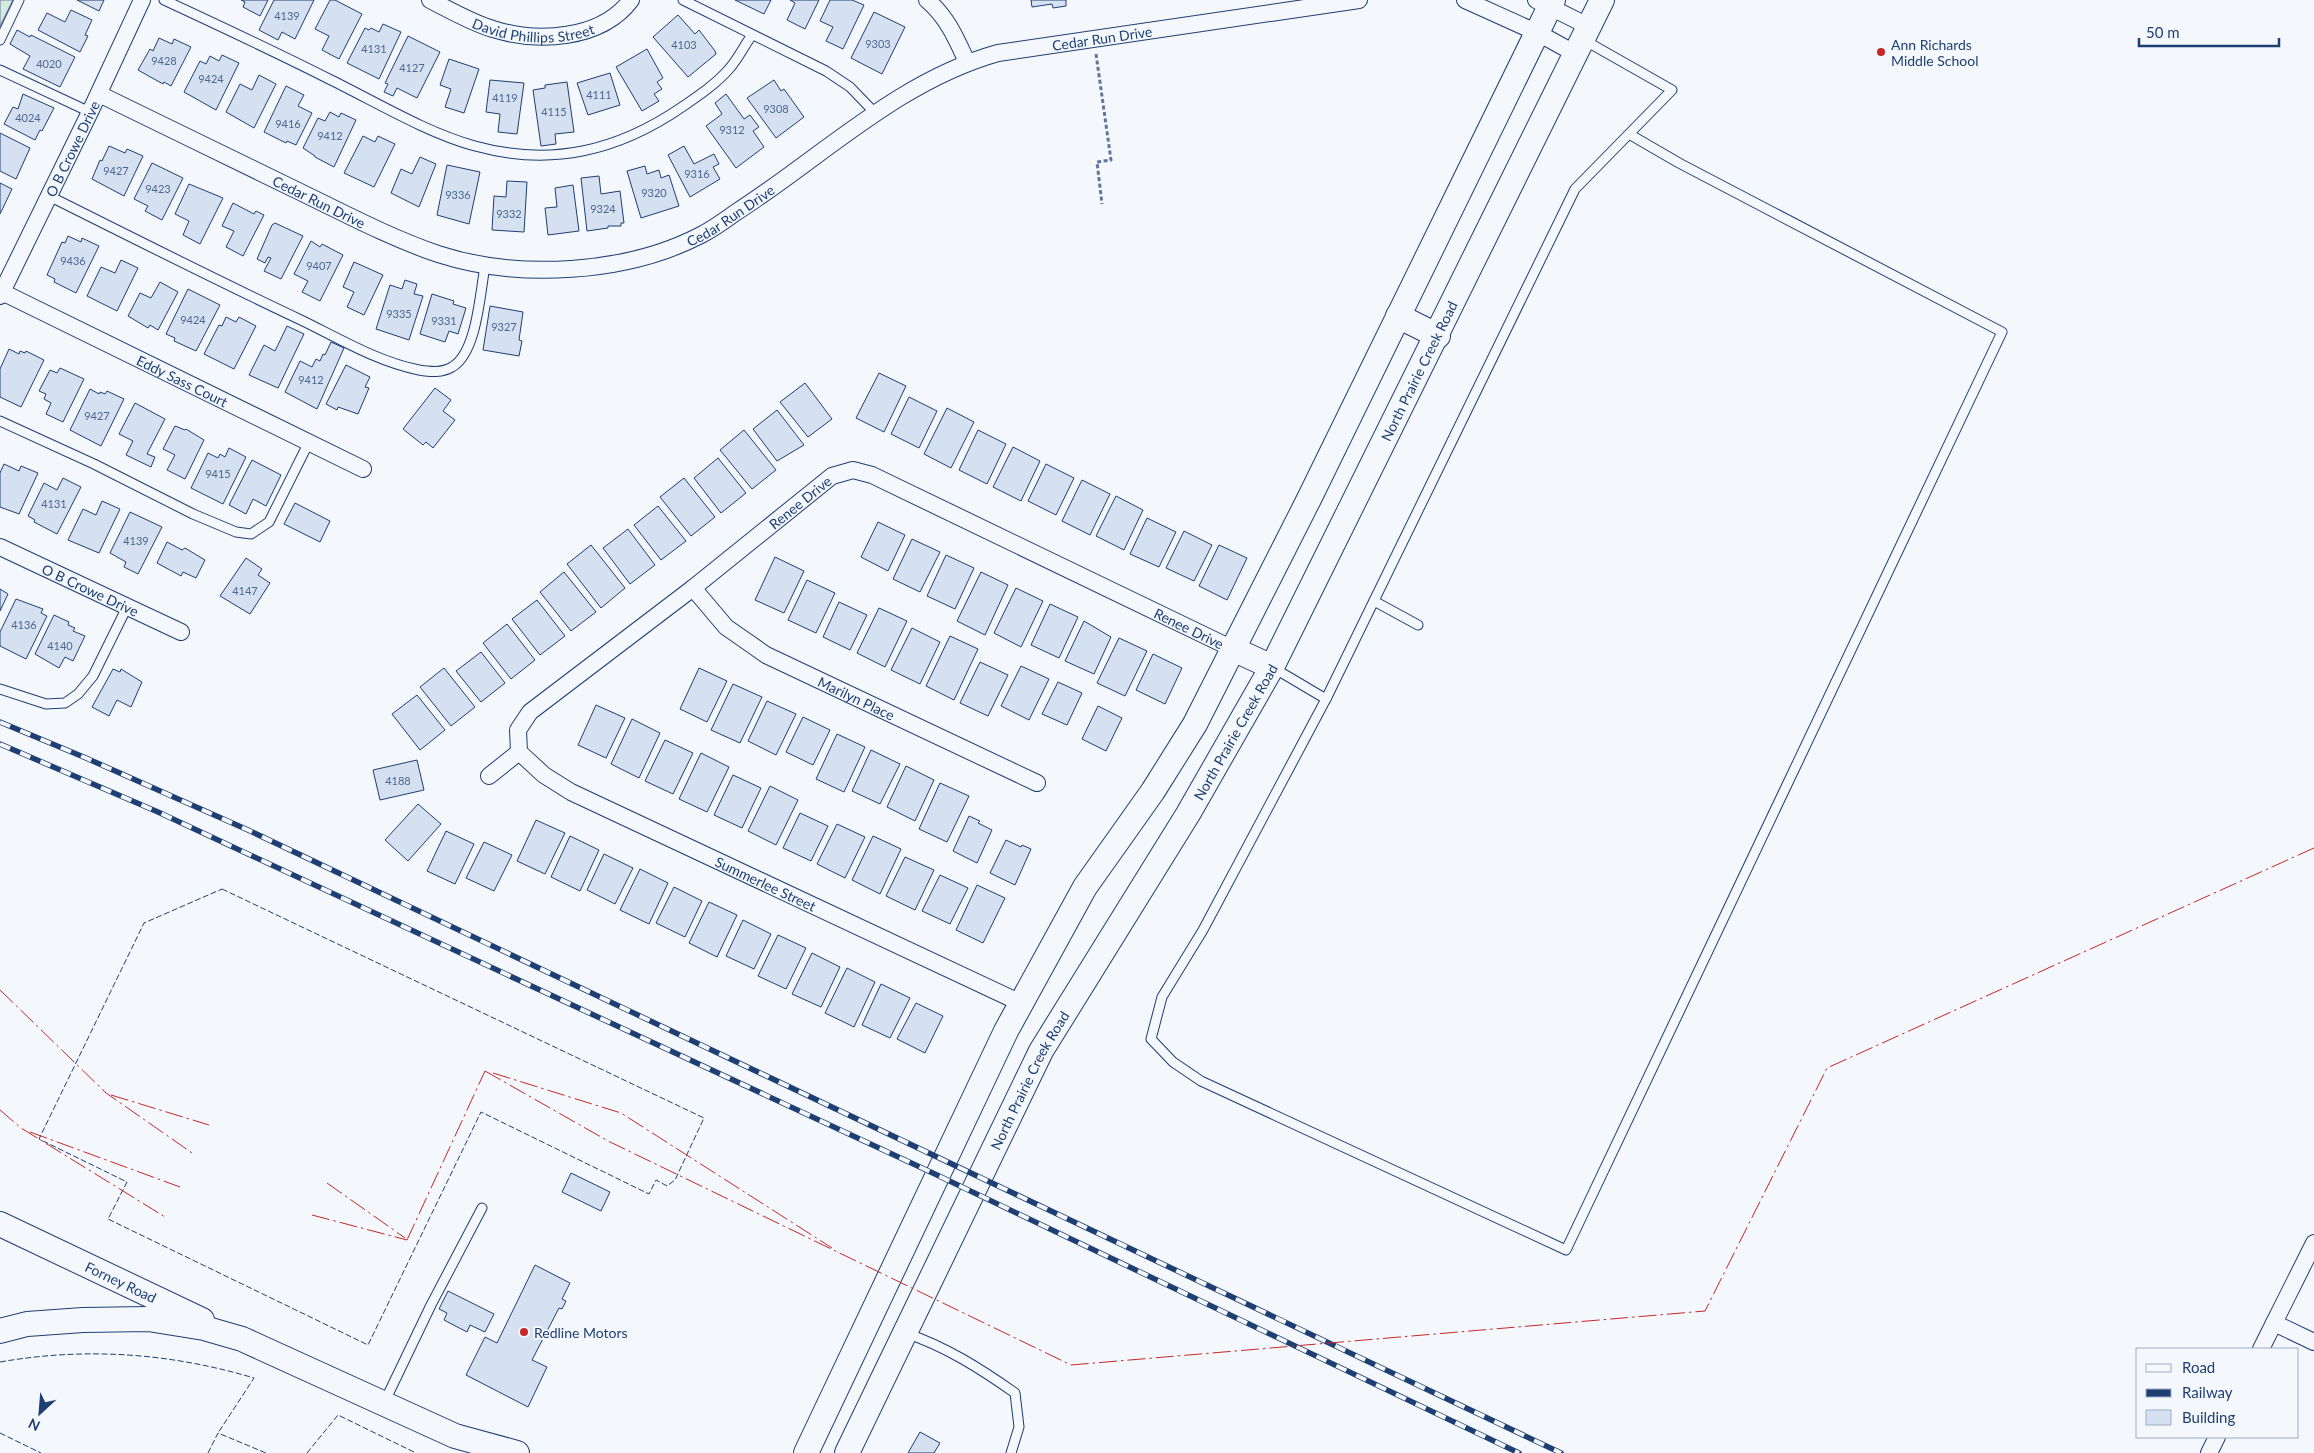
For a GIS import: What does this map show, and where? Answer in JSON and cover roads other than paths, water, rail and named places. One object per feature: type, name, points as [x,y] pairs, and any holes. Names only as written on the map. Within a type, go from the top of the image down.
[{"type":"main road","name":"North Prairie Creek Road","points":[[847,1453],[1041,1050],[1188,814],[1272,668],[1438,336],[1602,0]]},
{"type":"main road","points":[[806,1453],[1006,1031],[1085,887],[1153,791],[1195,724],[1538,33],[1546,2]]},
{"type":"main road","points":[[1398,316],[1438,336]]},
{"type":"main road","points":[[1233,648],[1272,668]]},
{"type":"main road","name":"Forney Road","points":[[0,1224],[242,1339],[455,1436],[517,1453]]},
{"type":"main road","points":[[870,1316],[905,1332]]},
{"type":"main road","name":"Forney Road","points":[[0,1331],[27,1324],[83,1320],[148,1319],[204,1328],[242,1339]]},
{"type":"main road","name":"Forney Road","points":[[455,1436],[478,1453]]},
{"type":"street","name":"O B Crowe Drive","points":[[1,294],[99,94],[142,0]]},
{"type":"street","name":"David Phillips Street","points":[[430,0],[493,30],[532,36],[560,37],[594,27],[621,13],[631,0]]},
{"type":"street","points":[[927,0],[936,7],[950,25],[967,62]]},
{"type":"street","name":"Cedar Run Drive","points":[[99,94],[385,233],[439,254],[485,266],[532,271],[573,269],[616,263],[662,250],[701,235],[736,213],[926,81],[967,62],[998,53],[1282,6],[1359,0]]},
{"type":"street","points":[[1466,0],[1538,33],[1583,41]]},
{"type":"street","points":[[1546,2],[1583,41]]},
{"type":"street","name":"Eddy Sass Court","points":[[1,294],[363,469]]},
{"type":"street","name":"Renee Drive","points":[[519,752],[518,730],[530,712],[693,588],[832,476],[854,470],[872,475],[1233,648]]},
{"type":"street","name":"O B Crowe Drive","points":[[0,547],[181,632]]},
{"type":"street","name":"Marilyn Place","points":[[693,588],[726,627],[766,655],[1037,783]]},
{"type":"street","points":[[489,776],[519,752]]},
{"type":"street","name":"Summerlee Street","points":[[519,752],[544,775],[571,792],[1021,1003]]},
{"type":"street","points":[[2262,1348],[2314,1243]]},
{"type":"street","points":[[2274,1323],[2314,1342]]},
{"type":"street","points":[[2209,1453],[2216,1438]]},
{"type":"lane","points":[[0,40],[19,0]]},
{"type":"lane","points":[[164,0],[421,124],[474,146],[508,153],[551,155],[593,150],[629,138],[665,119],[704,92],[729,69],[752,34]]},
{"type":"lane","points":[[684,0],[826,71],[850,87],[876,114]]},
{"type":"lane","points":[[1583,41],[1672,90],[1575,189],[1326,699],[1203,930],[1162,997],[1151,1039],[1173,1062],[1201,1081],[1566,1250],[2002,332],[1688,168],[1629,134]]},
{"type":"lane","points":[[0,70],[90,112]]},
{"type":"lane","points":[[49,196],[235,289],[382,358],[418,370],[442,372],[454,366],[464,356],[471,342],[485,266]]},
{"type":"lane","points":[[0,421],[94,464],[193,514],[236,532],[251,534],[269,522],[309,442]]},
{"type":"lane","points":[[1374,602],[1418,624]]},
{"type":"lane","points":[[0,689],[46,704],[65,703],[78,694],[93,676],[127,607]]},
{"type":"lane","points":[[1272,668],[1326,699]]},
{"type":"lane","points":[[384,1403],[431,1305],[482,1208]]},
{"type":"lane","points":[[905,1332],[931,1341],[1015,1393],[1019,1427],[1011,1453]]},
{"type":"railway","points":[[0,722],[248,830],[1561,1453]]},
{"type":"railway","points":[[0,744],[158,812],[937,1175],[1519,1453]]},
{"type":"place","name":"Ann Richards Middle School","points":[[1881,52]]},
{"type":"place","name":"Redline Motors","points":[[524,1332]]}]
